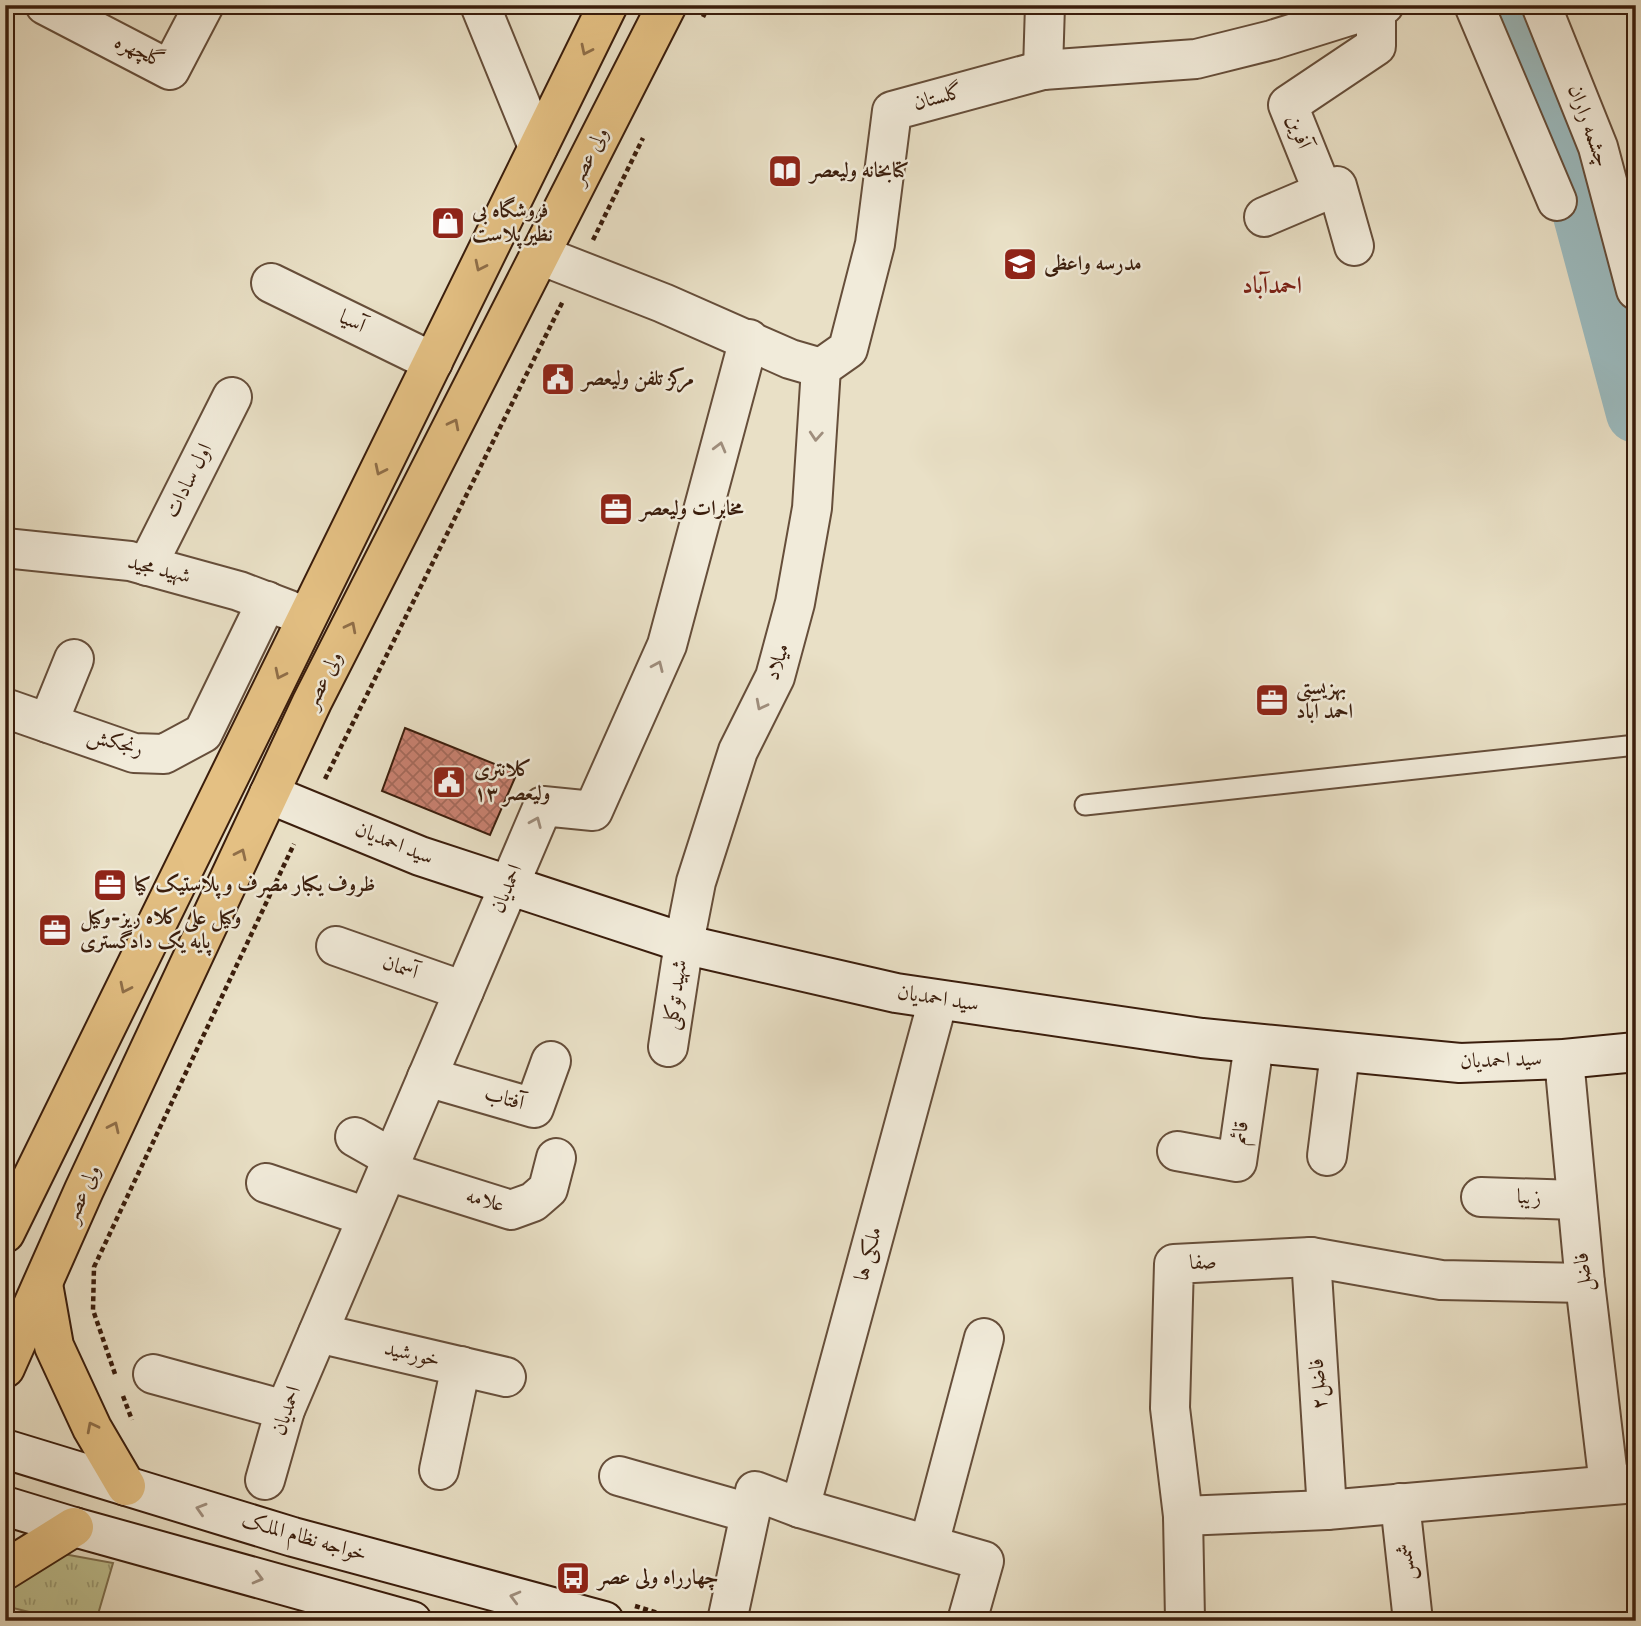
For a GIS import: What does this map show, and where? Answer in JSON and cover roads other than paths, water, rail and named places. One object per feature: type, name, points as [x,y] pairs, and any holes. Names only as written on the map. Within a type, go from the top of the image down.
[{"type":"main road","name":"ولی عصر","points":[[5,1233],[608,5]]},
{"type":"main road","name":"ولی عصر","points":[[5,1368],[84,1190],[312,702],[667,5]]},
{"type":"main road","points":[[43,1284],[54,1346],[92,1428],[126,1486]]},
{"type":"main road","points":[[5,1570],[74,1527]]},
{"type":"street","name":"گلچهره","points":[[45,5],[170,69],[205,5]]},
{"type":"street","points":[[480,5],[538,147]]},
{"type":"street","points":[[1043,70],[1045,5]]},
{"type":"street","points":[[1474,5],[1557,201]]},
{"type":"street","name":"چشمه راران","points":[[1541,5],[1598,147],[1636,290]]},
{"type":"street","name":"گلستان","points":[[821,368],[848,349],[874,244],[892,111],[1043,70],[1196,59],[1272,23],[1380,7]]},
{"type":"street","name":"آفرین","points":[[1322,192],[1288,105],[1376,46],[1380,7]]},
{"type":"street","points":[[1264,217],[1337,186],[1354,246]]},
{"type":"street","points":[[540,255],[790,359],[821,368]]},
{"type":"street","name":"آسیا","points":[[271,283],[433,362]]},
{"type":"street","name":"احمدیان","points":[[265,1480],[285,1410],[542,806],[593,811],[667,645],[749,340]]},
{"type":"street","name":"میلاد","points":[[684,943],[696,882],[733,764],[775,677],[795,603],[812,508],[821,368]]},
{"type":"street","name":"اول سادات","points":[[147,566],[232,397]]},
{"type":"street","name":"شهید مجید","points":[[5,548],[130,561],[239,591],[308,617]]},
{"type":"street","name":"رنجکش","points":[[5,708],[134,752],[164,754],[203,733],[267,601]]},
{"type":"street","points":[[48,723],[74,659]]},
{"type":"street","name":"سید احمدیان","points":[[269,794],[420,856],[684,943],[896,993],[1254,1044],[1460,1063],[1564,1059],[1636,1052]]},
{"type":"street","name":"شهید توکلی","points":[[668,1047],[684,943]]},
{"type":"street","name":"آسمان","points":[[336,946],[464,991]]},
{"type":"street","name":"ملکی ها","points":[[800,1508],[938,1000]]},
{"type":"street","name":"قائم","points":[[1177,1151],[1237,1162],[1254,1044]]},
{"type":"street","points":[[1327,1156],[1340,1053]]},
{"type":"street","name":"فاضل","points":[[1183,1516],[1327,1510],[1622,1484],[1585,1283],[1564,1059]]},
{"type":"street","name":"آفتاب","points":[[427,1077],[534,1108],[551,1061]]},
{"type":"street","name":"علامه","points":[[355,1137],[390,1165],[511,1210],[533,1202],[548,1189],[556,1158]]},
{"type":"street","points":[[266,1183],[367,1217]]},
{"type":"street","name":"زیبا","points":[[1481,1197],[1577,1200]]},
{"type":"street","name":"صفا","points":[[1185,1619],[1183,1516],[1170,1408],[1174,1264],[1311,1257],[1441,1280],[1585,1283]]},
{"type":"street","name":"فاضل۲","points":[[1311,1257],[1327,1510]]},
{"type":"street","name":"خورشید","points":[[317,1333],[506,1377]]},
{"type":"street","points":[[929,1544],[984,1338]]},
{"type":"street","points":[[439,1470],[461,1366]]},
{"type":"street","points":[[153,1374],[285,1410]]},
{"type":"street","name":"خواجه نظام الملک","points":[[5,1449],[293,1537],[604,1621]]},
{"type":"street","points":[[619,1476],[749,1513]]},
{"type":"street","points":[[727,1621],[755,1491],[800,1508],[984,1561],[967,1621]]},
{"type":"street","name":"شمس","points":[[1400,1503],[1413,1621]]},
{"type":"street","points":[[5,1506],[412,1621]]},
{"type":"lane","points":[[1085,805],[1636,745]]},
{"type":"waterway","points":[[1516,5],[1569,163],[1636,413]]},
{"type":"place","name":"کتابخانه ولیعصر","points":[[785,171]]},
{"type":"place","name":"فروشگاه بی نظیر پلاست","points":[[448,223]]},
{"type":"place","name":"مدرسه واعظی","points":[[1020,264]]},
{"type":"place","name":"مرکز تلفن ولیعصر","points":[[558,379]]},
{"type":"place","name":"مخابرات ولیعصر","points":[[616,509]]},
{"type":"place","name":"بهزیستی احمد آباد","points":[[1272,700]]},
{"type":"place","name":"کلانتری ۱۳ ولیعصر","points":[[449,782]]},
{"type":"place","name":"ظروف یکبار مصرف و پلاستیک کیا","points":[[110,885]]},
{"type":"place","name":"وکیل علی کلاه ریز-وکیل پایه یک دادگستری","points":[[55,930]]},
{"type":"place","name":"چهارراه ولی عصر","points":[[573,1578]]},
{"type":"district","name":"احمدآباد","points":[[1272,286]]}]
